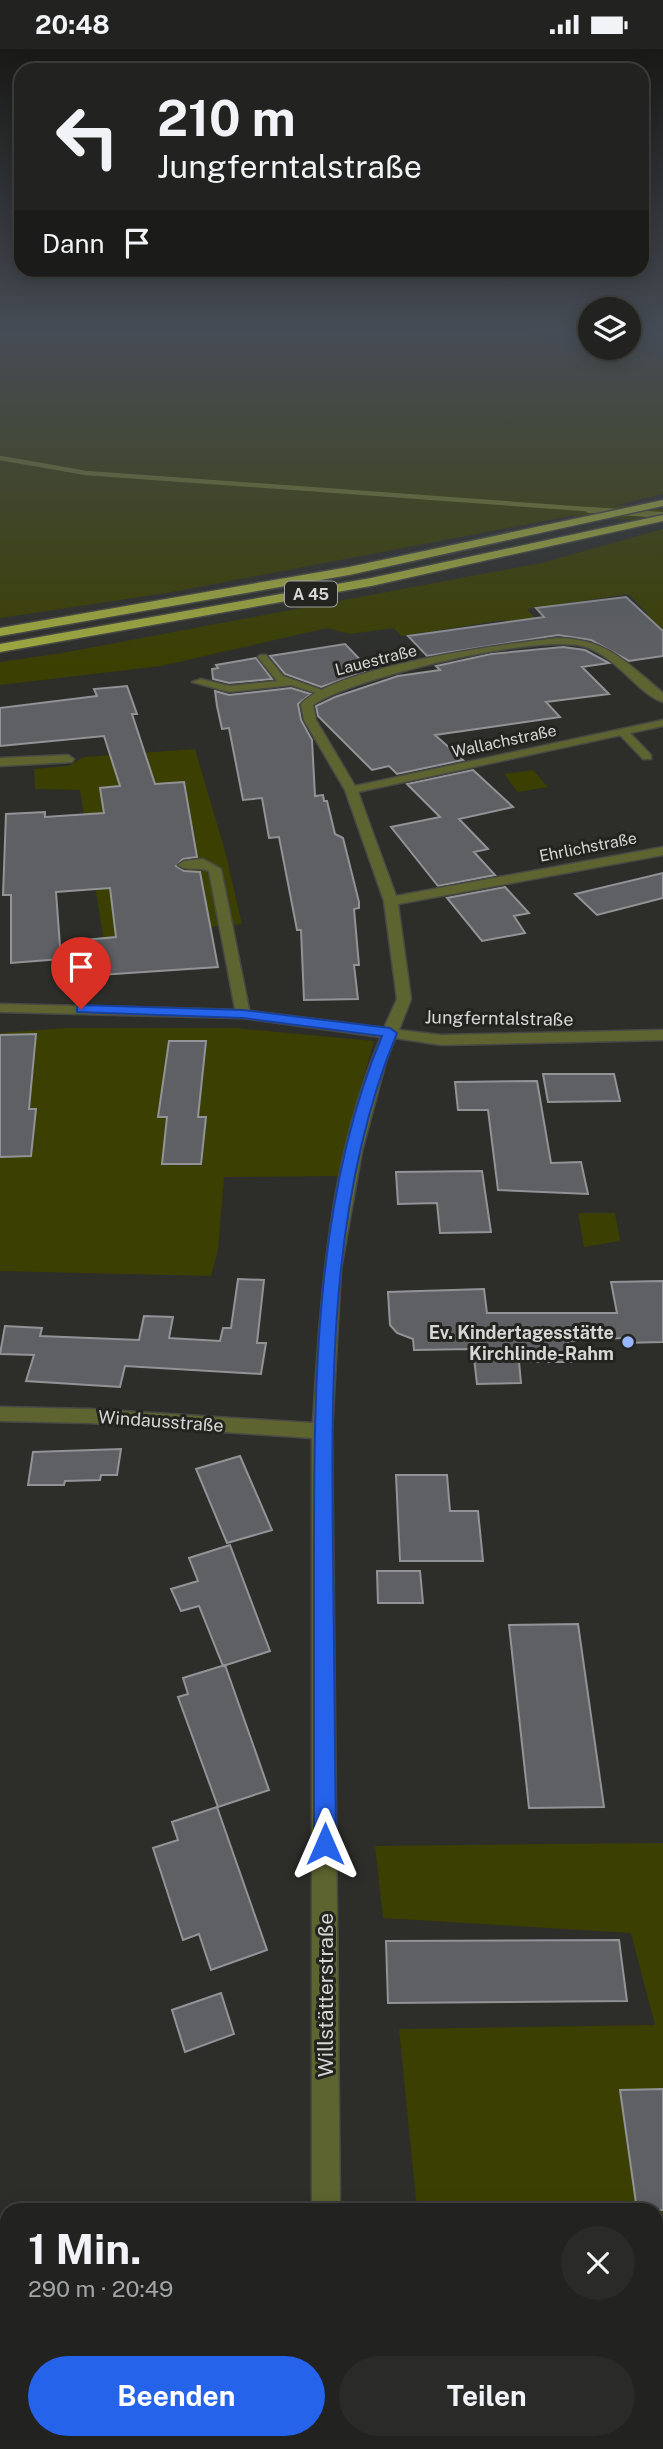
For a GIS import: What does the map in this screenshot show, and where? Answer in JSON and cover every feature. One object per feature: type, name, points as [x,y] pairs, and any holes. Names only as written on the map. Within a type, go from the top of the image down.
[{"type":"highway","name":"A 45","points":[[0,632],[336,574],[663,503]]},
{"type":"highway","name":"A 45","points":[[0,648],[371,582],[663,518]]},
{"type":"street","name":"Lauestraße","points":[[390,1033],[404,999],[391,901],[351,790],[307,712],[307,704],[322,692],[457,656],[564,641],[593,646],[607,653],[663,699]]},
{"type":"street","name":"Wallachstraße","points":[[351,790],[663,723]]},
{"type":"street","points":[[0,762],[68,759]]},
{"type":"street","name":"Ehrlichstraße","points":[[391,901],[663,851]]},
{"type":"street","name":"Jungferntalstraße","points":[[0,1008],[243,1014],[441,1039],[663,1035]]},
{"type":"street","name":"Willstätterstraße","points":[[326,2203],[323,1431],[332,1269],[354,1150],[378,1061],[390,1033]]},
{"type":"street","name":"Windausstraße","points":[[0,1414],[90,1416],[323,1431]]},
{"type":"lane","points":[[263,657],[279,678],[322,692]]},
{"type":"lane","points":[[197,682],[210,682],[229,689],[291,683]]},
{"type":"lane","points":[[624,732],[647,757]]},
{"type":"lane","points":[[184,865],[203,863],[215,869],[243,1014]]},
{"type":"shaded area","points":[[0,444],[663,444],[663,494],[617,505],[663,509],[663,522],[570,516],[167,593],[0,618]]},
{"type":"shaded area","points":[[663,529],[663,635],[593,623],[648,614],[629,594],[527,609],[549,635],[525,638],[504,620],[401,636],[394,628],[350,634],[327,628],[161,666],[0,685],[0,662],[62,653],[541,563]]},
{"type":"shaded area","points":[[195,749],[225,851],[242,924],[148,933],[106,955],[80,790],[35,789],[34,769],[68,766],[84,757]]},
{"type":"shaded area","points":[[533,770],[548,787],[518,792],[504,774]]},
{"type":"shaded area","points":[[66,1028],[236,1028],[374,1041],[356,1104],[341,1176],[224,1177],[218,1250],[211,1276],[0,1271],[0,1033]]},
{"type":"shaded area","points":[[578,1213],[615,1213],[620,1241],[584,1247]]},
{"type":"shaded area","points":[[663,1843],[663,2203],[416,2203],[399,2029],[655,2025],[631,1933],[383,1918],[375,1846]]},
{"type":"building","points":[[626,597],[663,631],[663,656],[629,661],[591,640],[558,635],[427,656],[408,636],[544,617],[536,608]]},
{"type":"building","points":[[345,644],[370,670],[321,687],[285,674],[270,656]]},
{"type":"building","points":[[563,647],[585,650],[609,663],[582,667],[609,694],[546,702],[560,717],[435,735],[463,760],[397,774],[389,766],[372,770],[318,716],[316,706],[398,676],[440,670],[436,666],[491,654]]},
{"type":"building","points":[[256,658],[272,679],[229,683],[213,679],[212,669],[218,668],[216,665]]},
{"type":"building","points":[[127,686],[137,714],[132,714],[155,784],[184,782],[197,857],[183,859],[176,866],[184,871],[200,872],[218,967],[85,976],[84,940],[116,937],[110,888],[56,892],[61,959],[11,963],[11,895],[3,895],[6,814],[45,812],[45,817],[104,813],[100,788],[120,786],[104,736],[0,746],[0,708],[97,696],[94,689]]},
{"type":"building","points":[[291,688],[311,694],[298,704],[301,720],[312,740],[315,796],[323,795],[324,801],[327,801],[335,834],[343,838],[359,902],[359,908],[354,909],[359,965],[354,965],[358,999],[304,1000],[301,930],[297,930],[279,837],[269,838],[262,798],[243,800],[229,728],[222,729],[217,706],[215,691],[229,695]]},
{"type":"building","points":[[473,770],[513,807],[459,819],[488,849],[474,852],[495,875],[438,886],[391,827],[440,817],[407,784]]},
{"type":"building","points":[[663,873],[663,898],[597,915],[575,894]]},
{"type":"building","points":[[505,887],[529,913],[514,916],[525,933],[482,941],[447,898]]},
{"type":"building","points":[[36,1034],[29,1109],[36,1109],[31,1156],[0,1157],[0,1035]]},
{"type":"building","points":[[169,1041],[206,1041],[198,1117],[206,1117],[201,1164],[162,1164],[167,1117],[158,1117]]},
{"type":"building","points":[[543,1074],[614,1074],[620,1101],[548,1102]]},
{"type":"building","points":[[537,1081],[551,1163],[581,1162],[588,1194],[498,1190],[488,1110],[458,1110],[455,1082]]},
{"type":"building","points":[[482,1171],[491,1232],[440,1233],[437,1203],[398,1204],[396,1172]]},
{"type":"building","points":[[238,1279],[264,1280],[257,1343],[266,1343],[261,1374],[125,1366],[120,1387],[26,1381],[34,1355],[0,1354],[5,1326],[42,1328],[40,1336],[139,1340],[144,1316],[173,1317],[169,1338],[220,1341],[223,1328],[231,1328]]},
{"type":"building","points":[[663,1281],[663,1342],[623,1343],[622,1338],[568,1341],[572,1362],[519,1362],[521,1383],[477,1384],[473,1349],[414,1350],[413,1339],[397,1333],[390,1325],[388,1292],[484,1289],[487,1313],[617,1313],[611,1282]]},
{"type":"building","points":[[121,1449],[117,1475],[101,1475],[100,1480],[65,1481],[64,1485],[28,1485],[33,1452]]},
{"type":"building","points":[[240,1456],[272,1530],[227,1543],[196,1469]]},
{"type":"building","points":[[396,1475],[447,1475],[450,1511],[478,1511],[483,1561],[400,1561]]},
{"type":"building","points":[[230,1545],[270,1651],[223,1666],[199,1606],[181,1611],[171,1589],[198,1581],[189,1558]]},
{"type":"building","points":[[377,1571],[420,1571],[423,1603],[378,1603]]},
{"type":"building","points":[[578,1624],[604,1807],[529,1808],[509,1625]]},
{"type":"building","points":[[225,1665],[269,1790],[218,1807],[178,1697],[188,1694],[183,1678]]},
{"type":"building","points":[[217,1807],[267,1950],[211,1970],[199,1934],[183,1940],[153,1848],[178,1840],[172,1822]]},
{"type":"building","points":[[619,1940],[627,2001],[388,2003],[386,1941]]},
{"type":"building","points":[[221,1993],[234,2034],[185,2052],[172,2010]]},
{"type":"building","points":[[663,2089],[663,2203],[636,2203],[620,2090]]},
{"type":"waterway","points":[[0,458],[86,473],[613,511]]},
{"type":"waterway","points":[[589,510],[663,515]]},
{"type":"place","name":"Ev. Kindertagesstätte Kirchlinde-Rahm","points":[[628,1342]]},
{"type":"route","points":[[81,1009],[243,1014],[390,1033],[378,1061],[354,1150],[332,1269],[323,1431],[325,1844]]}]
